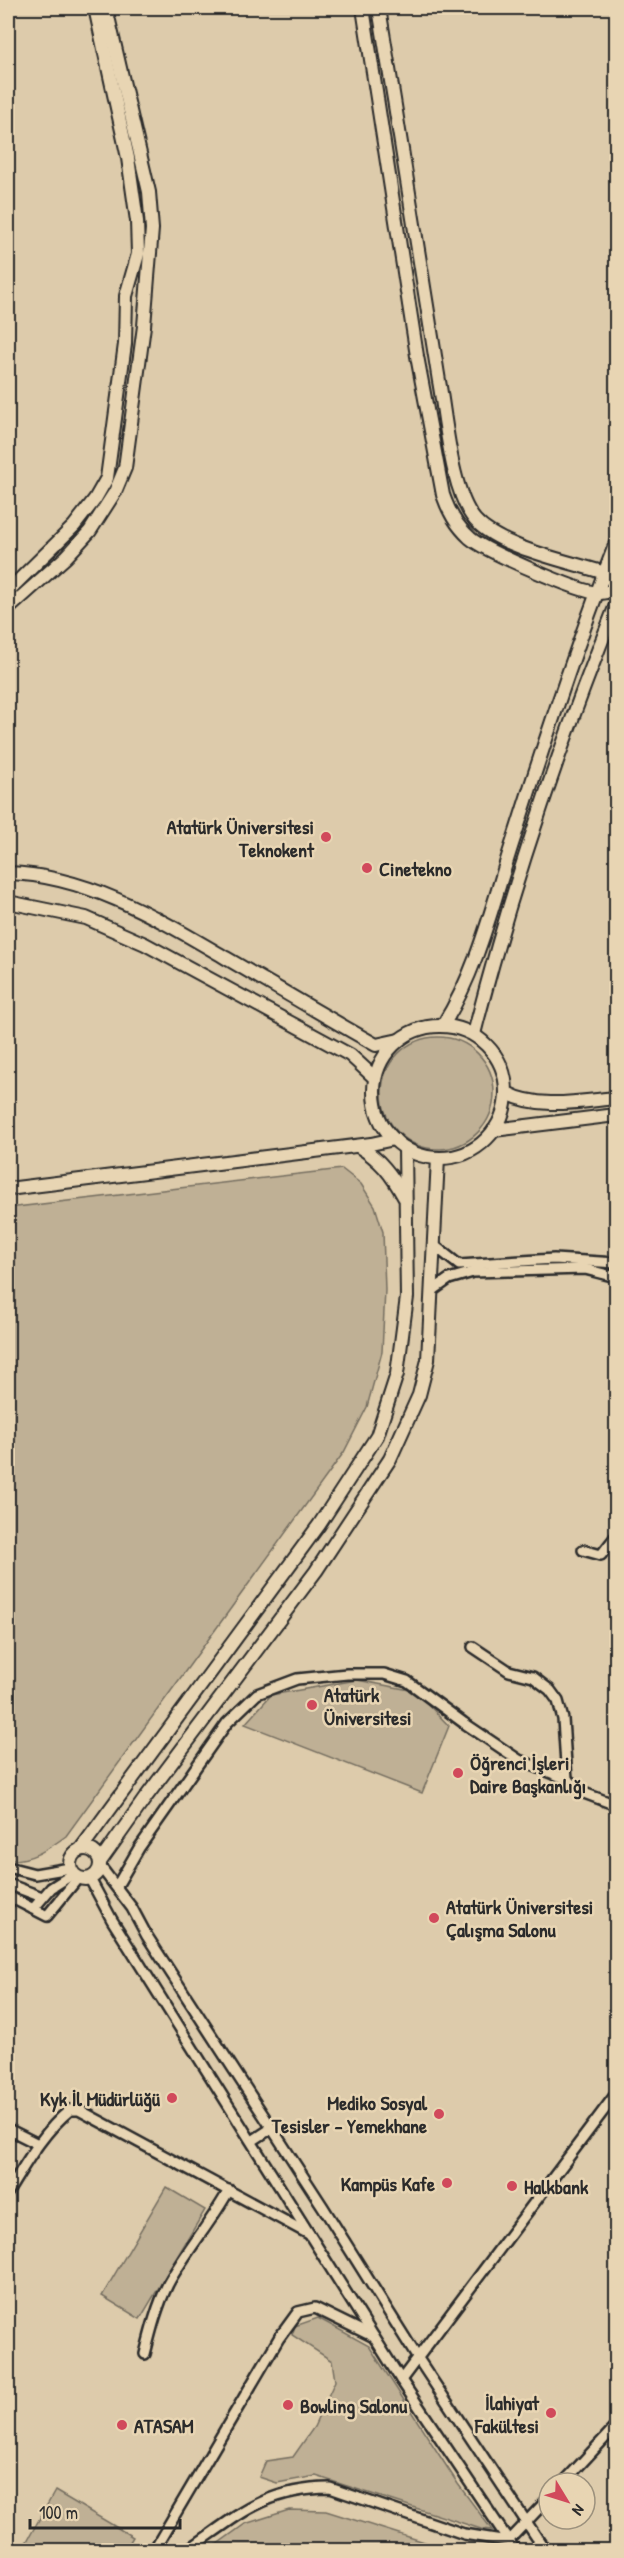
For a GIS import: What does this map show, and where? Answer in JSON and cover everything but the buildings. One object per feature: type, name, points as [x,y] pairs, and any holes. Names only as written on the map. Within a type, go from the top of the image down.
[{"type":"main road","points":[[8,591],[74,526],[95,499],[107,478],[125,344],[125,304],[138,254],[137,221],[128,158],[95,8]]},
{"type":"main road","points":[[8,609],[66,557],[90,531],[115,492],[125,468],[147,292],[152,229],[149,192],[106,8]]},
{"type":"main road","points":[[363,8],[417,356],[446,504],[459,527],[472,540],[489,550],[534,570],[597,593],[616,590]]},
{"type":"main road","points":[[379,8],[460,494],[474,519],[492,535],[604,573],[616,583]]},
{"type":"main road","points":[[129,289],[147,292]]},
{"type":"main road","points":[[125,304],[131,309],[145,309]]},
{"type":"main road","points":[[443,1025],[457,1003],[481,940],[548,731],[616,543]]},
{"type":"main road","points":[[474,1034],[497,951],[552,775],[616,605]]},
{"type":"main road","points":[[8,873],[36,874],[105,894],[165,922],[376,1045],[399,1040]]},
{"type":"main road","points":[[8,902],[86,918],[145,944],[350,1056],[375,1078]]},
{"type":"main road","points":[[443,1025],[474,1034],[491,1048],[502,1067],[507,1093],[504,1110],[494,1130],[479,1146],[460,1155],[438,1158],[421,1155],[405,1148],[394,1139],[378,1113],[375,1099],[375,1078],[388,1052],[399,1040],[412,1032],[443,1025]]},
{"type":"main road","points":[[507,1093],[522,1101],[556,1102],[616,1098]]},
{"type":"main road","points":[[494,1130],[616,1115]]},
{"type":"main road","points":[[8,1189],[358,1146],[394,1139]]},
{"type":"main road","points":[[358,1146],[372,1154],[388,1169],[405,1200]]},
{"type":"main road","points":[[405,1148],[407,1297],[397,1374],[377,1436],[305,1544],[80,1850],[71,1858],[78,1875],[97,1874],[100,1864],[146,1797],[316,1571],[390,1459],[419,1395],[428,1360],[438,1158]]},
{"type":"main road","points":[[80,1850],[94,1851],[100,1864]]},
{"type":"street","points":[[435,1246],[459,1266],[554,1259],[616,1263]]},
{"type":"street","points":[[432,1291],[449,1279],[473,1272],[585,1269],[616,1277]]},
{"type":"street","points":[[583,1550],[601,1556],[616,1536]]},
{"type":"street","points":[[473,1647],[509,1671],[533,1677],[550,1690],[558,1701],[563,1719],[567,1779]]},
{"type":"street","points":[[117,1886],[145,1839],[227,1723],[257,1694],[297,1679],[347,1674],[384,1674],[407,1681],[519,1760],[567,1779],[584,1793],[616,1805]]},
{"type":"street","points":[[100,1864],[117,1886],[417,2357],[545,2550]]},
{"type":"street","points":[[8,1867],[35,1874],[78,1875]]},
{"type":"street","points":[[33,1909],[51,1888],[78,1875]]},
{"type":"street","points":[[8,1896],[47,1916],[78,1875]]},
{"type":"street","points":[[78,1875],[112,1920],[401,2380],[515,2550]]},
{"type":"street","points":[[8,1884],[42,1897]]},
{"type":"street","points":[[164,2001],[180,1988]]},
{"type":"street","points":[[401,2380],[616,2094]]},
{"type":"street","points":[[8,2192],[38,2144],[56,2121],[70,2110],[79,2110],[311,2235]]},
{"type":"street","points":[[252,2141],[272,2128]]},
{"type":"street","points":[[8,2129],[38,2144]]},
{"type":"street","points":[[145,2354],[154,2318],[168,2284],[215,2216],[229,2190]]},
{"type":"street","points":[[154,2550],[279,2338],[298,2312],[315,2308],[376,2338]]},
{"type":"street","points":[[574,2471],[616,2426]]},
{"type":"street","points":[[188,2550],[253,2505],[280,2493],[308,2488],[330,2488],[464,2534],[507,2541]]},
{"type":"street","points":[[507,2541],[537,2511]]},
{"type":"shaded area","points":[[438,1037],[459,1041],[478,1053],[490,1072],[494,1093],[490,1114],[478,1133],[459,1145],[438,1149],[417,1145],[398,1133],[386,1114],[382,1093],[386,1072],[398,1053],[417,1041]]},
{"type":"shaded area","points":[[342,1169],[361,1184],[375,1206],[383,1232],[385,1290],[382,1352],[367,1407],[344,1452],[66,1836],[38,1854],[24,1859],[8,1860],[8,1208]]},
{"type":"shaded area","points":[[357,1680],[415,1691],[449,1726],[422,1793],[245,1724],[271,1695]]},
{"type":"shaded area","points":[[166,2187],[205,2210],[140,2319],[102,2296]]},
{"type":"shaded area","points":[[318,2318],[369,2346],[458,2484],[492,2530],[481,2529],[316,2476],[277,2483],[259,2477],[266,2461],[293,2457],[314,2427],[335,2381],[332,2361],[292,2335],[295,2326]]},
{"type":"shaded area","points":[[55,2491],[133,2537],[125,2550],[38,2550],[26,2543]]},
{"type":"shaded area","points":[[289,2510],[326,2511],[450,2550],[209,2550],[245,2524]]},
{"type":"place","name":"Atatürk Üniversitesi Teknokent","points":[[326,837]]},
{"type":"place","name":"Cinetekno","points":[[367,868]]},
{"type":"place","name":"Atatürk Üniversitesi","points":[[312,1705]]},
{"type":"place","name":"Öğrenci İşleri Daire Başkanlığı","points":[[458,1773]]},
{"type":"place","name":"Atatürk Üniversitesi Çalışma Salonu","points":[[434,1918]]},
{"type":"place","name":"Kyk İl Müdürlüğü","points":[[172,2098]]},
{"type":"place","name":"Mediko Sosyal Tesisler - Yemekhane","points":[[439,2114]]},
{"type":"place","name":"Kampüs Kafe","points":[[447,2183]]},
{"type":"place","name":"Halkbank","points":[[512,2186]]},
{"type":"place","name":"Bowling Salonu","points":[[288,2405]]},
{"type":"place","name":"İlahiyat Fakültesi","points":[[551,2413]]},
{"type":"place","name":"ATASAM","points":[[122,2425]]}]
